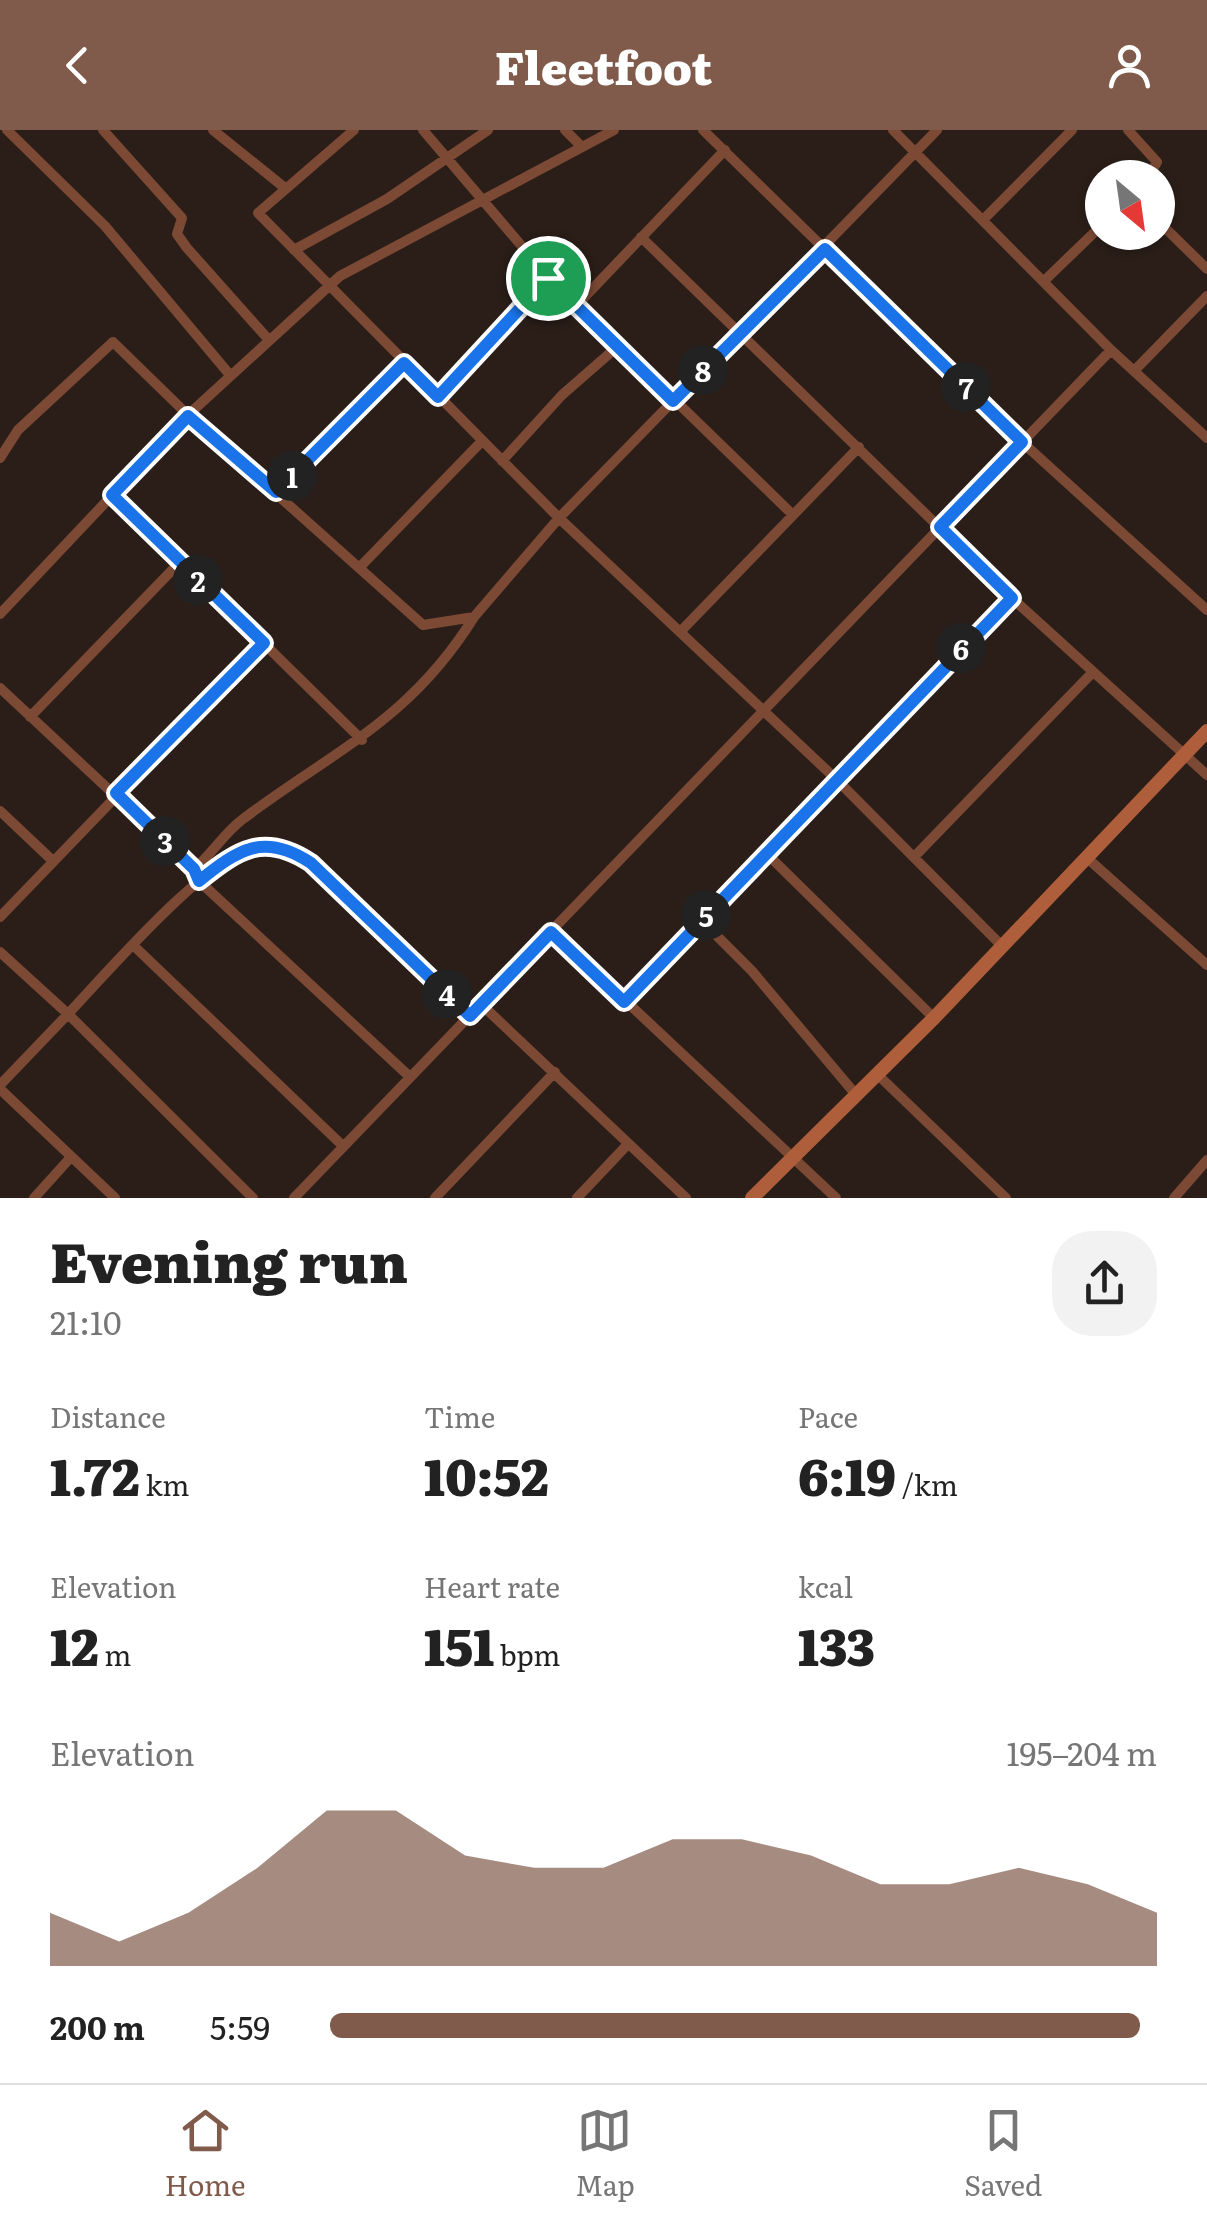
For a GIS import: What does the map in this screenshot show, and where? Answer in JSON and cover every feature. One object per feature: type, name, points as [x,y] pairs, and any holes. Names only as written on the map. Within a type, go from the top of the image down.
[{"type":"street","points":[[24,130],[11,134],[105,226],[230,375]]},
{"type":"street","points":[[103,130],[182,218],[176,227],[181,240],[269,340]]},
{"type":"street","points":[[213,130],[285,188]]},
{"type":"street","points":[[423,130],[548,278],[791,513]]},
{"type":"street","points":[[294,250],[448,161],[488,130]]},
{"type":"street","points":[[564,130],[581,146]]},
{"type":"street","points":[[0,614],[188,416],[326,286],[614,130]]},
{"type":"street","points":[[894,130],[1111,350],[1207,438]]},
{"type":"street","points":[[194,869],[238,823],[362,740],[410,700],[448,660],[474,616],[559,518],[825,249],[936,130]]},
{"type":"street","points":[[984,220],[1072,130]]},
{"type":"street","points":[[1128,130],[1155,160]]},
{"type":"street","points":[[345,132],[258,213],[559,518],[836,778],[1001,946]]},
{"type":"street","points":[[711,132],[1022,442],[1207,610]]},
{"type":"street","points":[[576,306],[725,150]]},
{"type":"street","points":[[640,237],[1012,598],[1207,774]]},
{"type":"street","points":[[1175,238],[1207,269]]},
{"type":"street","points":[[1044,282],[1085,242]]},
{"type":"street","points":[[438,397],[548,278]]},
{"type":"street","points":[[1134,370],[1207,296]]},
{"type":"street","points":[[0,458],[18,430],[113,342],[188,416],[423,625],[474,616]]},
{"type":"street","points":[[502,461],[562,395],[617,347]]},
{"type":"street","points":[[294,1198],[1111,350]]},
{"type":"street","points":[[276,492],[404,363]]},
{"type":"street","points":[[360,567],[482,441]]},
{"type":"street","points":[[681,632],[858,447]]},
{"type":"street","points":[[112,495],[362,740]]},
{"type":"street","points":[[30,717],[180,562]]},
{"type":"street","points":[[624,1002],[1012,598]]},
{"type":"street","points":[[0,917],[264,643]]},
{"type":"street","points":[[914,857],[1092,673]]},
{"type":"street","points":[[0,688],[116,793],[194,869],[199,881],[410,1077]]},
{"type":"street","points":[[752,1198],[792,1154],[857,1096],[934,1018],[1207,731]]},
{"type":"street","points":[[0,811],[53,861]]},
{"type":"street","points":[[115,1198],[0,1088],[134,946],[229,857],[258,845],[288,848],[311,863],[470,1016]]},
{"type":"street","points":[[765,852],[934,1018]]},
{"type":"street","points":[[1086,857],[1207,965]]},
{"type":"street","points":[[701,920],[752,971],[857,1096]]},
{"type":"street","points":[[551,932],[836,1198]]},
{"type":"street","points":[[134,946],[344,1146]]},
{"type":"street","points":[[0,952],[253,1198]]},
{"type":"street","points":[[482,1004],[686,1198]]},
{"type":"street","points":[[435,1198],[555,1072]]},
{"type":"street","points":[[878,1075],[1006,1198]]},
{"type":"street","points":[[577,1198],[628,1144]]},
{"type":"street","points":[[34,1198],[72,1157]]},
{"type":"street","points":[[1174,1198],[1207,1160]]},
{"type":"route","points":[[825,249],[1022,442],[940,527],[1012,598],[920,688],[624,1002],[551,932],[470,1016],[311,863],[288,848],[258,845],[229,857],[199,881],[194,869],[116,793],[264,643],[112,495],[188,416],[276,492],[404,363],[438,397],[548,278],[673,401],[825,249]]}]
